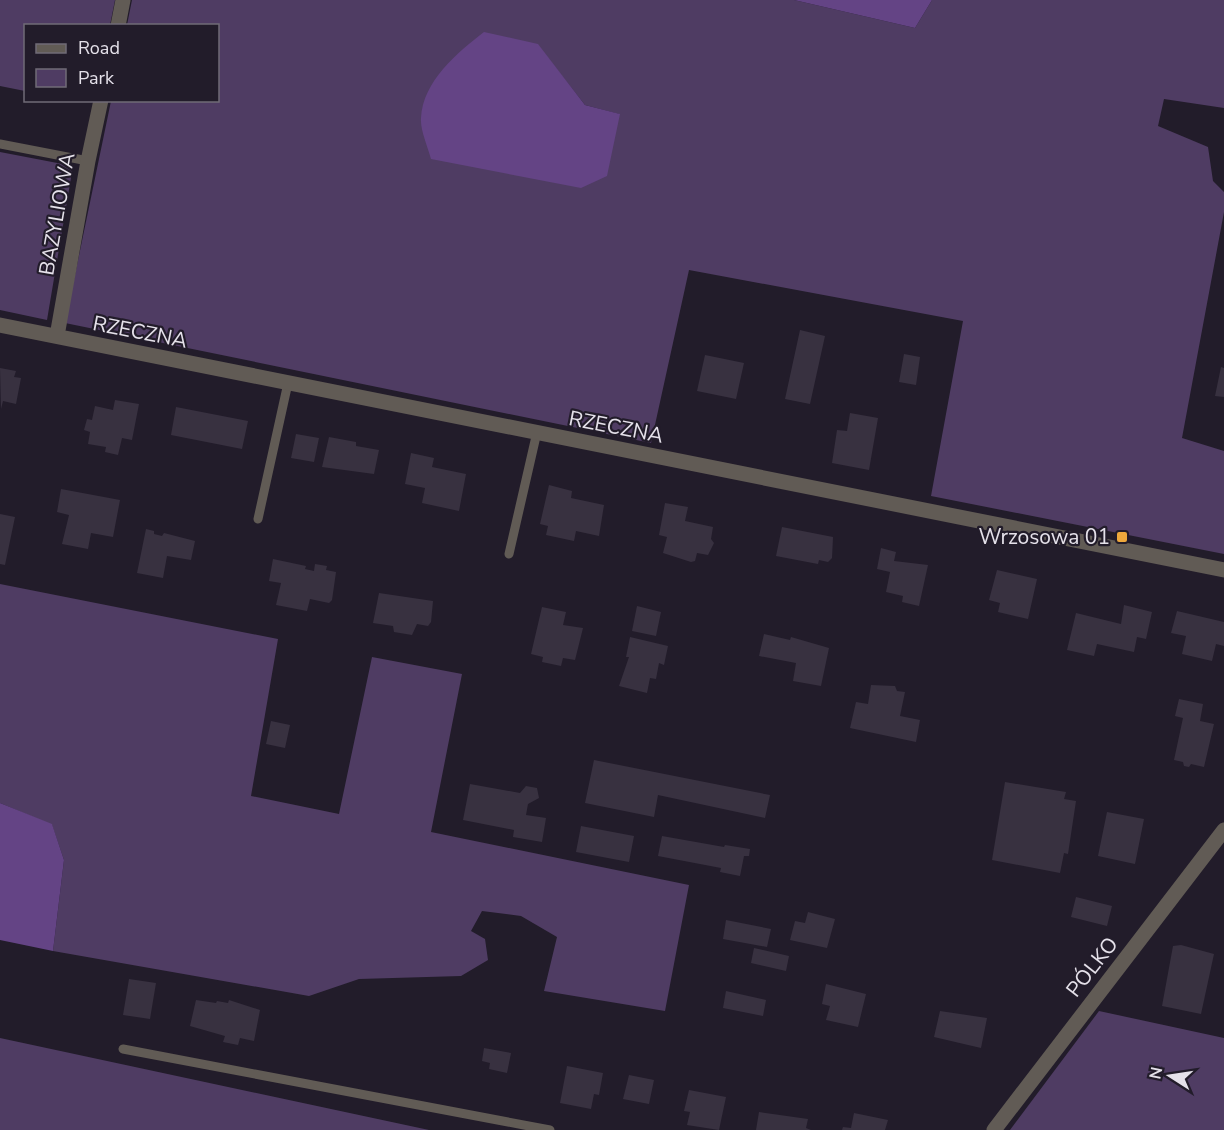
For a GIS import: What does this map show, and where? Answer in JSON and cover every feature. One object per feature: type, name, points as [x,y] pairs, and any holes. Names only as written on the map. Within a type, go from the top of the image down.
[{"type":"street","points":[[118,24],[123,0]]},
{"type":"street","name":"BAZYLIOWA","points":[[57,336],[101,102]]},
{"type":"street","name":"RZECZNA","points":[[0,325],[1224,570]]},
{"type":"street","name":"PÓLKO","points":[[994,1130],[1224,830]]},
{"type":"lane","points":[[0,144],[88,161]]},
{"type":"lane","points":[[258,519],[288,383]]},
{"type":"lane","points":[[508,554],[537,432]]},
{"type":"lane","points":[[123,1049],[550,1130]]},
{"type":"green space","points":[[0,0],[115,0],[110,24],[24,24],[24,91],[0,86]]},
{"type":"green space","points":[[132,0],[794,0],[915,28],[932,0],[1224,0],[1224,108],[1164,99],[1158,126],[1208,147],[1213,181],[1224,192],[1224,212],[1182,438],[1224,451],[1224,554],[931,496],[963,321],[689,270],[651,443],[65,323],[111,102],[219,102],[219,24],[127,24]],"holes":[[[537,44],[585,105],[619,114],[431,159]]]},
{"type":"green space","points":[[0,152],[73,166],[47,320],[0,310]]},
{"type":"green space","points":[[0,584],[278,639],[251,796],[339,814],[372,657],[462,674],[431,832],[689,885],[665,1011],[544,991],[557,937],[521,916],[482,911],[471,931],[485,939],[488,960],[461,976],[359,979],[309,996],[53,951],[64,860],[52,825],[0,803]]},
{"type":"green space","points":[[1099,1011],[1224,1038],[1224,1130],[1010,1130]]},
{"type":"green space","points":[[0,1038],[429,1130],[0,1130]]},
{"type":"shaded area","points":[[794,0],[932,0],[915,28]]},
{"type":"shaded area","points":[[484,32],[538,44],[585,105],[620,114],[607,176],[581,188],[431,159],[421,123],[423,105],[428,92],[443,69]]},
{"type":"shaded area","points":[[0,803],[52,824],[64,860],[53,951],[0,940]]},
{"type":"building","points":[[800,330],[825,336],[810,404],[785,399]]},
{"type":"building","points":[[904,354],[920,357],[916,385],[899,382]]},
{"type":"building","points":[[705,355],[744,363],[736,399],[697,391]]},
{"type":"building","points":[[1221,367],[1224,368],[1224,397],[1215,396]]},
{"type":"building","points":[[0,368],[16,371],[14,377],[21,378],[16,404],[3,401],[1,409]]},
{"type":"building","points":[[115,400],[139,404],[132,440],[122,438],[118,455],[105,452],[106,447],[88,444],[90,432],[84,430],[87,419],[92,420],[95,406],[113,410]]},
{"type":"building","points":[[176,407],[248,421],[242,449],[171,435]]},
{"type":"building","points":[[850,413],[878,418],[869,470],[832,463],[837,430],[847,431]]},
{"type":"building","points":[[296,434],[319,438],[314,462],[291,458]]},
{"type":"building","points":[[329,437],[356,442],[356,446],[379,450],[374,474],[322,467]]},
{"type":"building","points":[[411,453],[434,458],[432,467],[466,474],[459,511],[422,503],[425,488],[405,484]]},
{"type":"building","points":[[549,485],[572,491],[571,498],[604,505],[599,536],[576,531],[574,541],[546,535],[548,526],[540,524]]},
{"type":"building","points":[[61,489],[120,500],[113,537],[91,533],[88,549],[62,544],[69,515],[57,512]]},
{"type":"building","points":[[665,503],[688,507],[685,521],[713,527],[711,539],[714,543],[708,555],[697,553],[695,561],[691,562],[663,553],[667,537],[659,535]]},
{"type":"building","points":[[0,514],[15,517],[5,565],[0,564]]},
{"type":"building","points":[[782,527],[833,537],[832,558],[828,562],[819,560],[818,564],[776,556]]},
{"type":"building","points":[[146,529],[162,536],[164,533],[195,541],[191,560],[167,556],[163,578],[137,573]]},
{"type":"building","points":[[881,548],[896,552],[894,561],[928,565],[919,606],[902,602],[903,596],[886,592],[890,572],[877,569]]},
{"type":"building","points":[[273,559],[306,566],[305,569],[314,571],[315,564],[327,566],[326,570],[336,572],[332,600],[329,603],[310,599],[307,611],[276,605],[281,583],[269,581]]},
{"type":"building","points":[[997,570],[1037,579],[1028,619],[998,612],[1000,603],[989,600]]},
{"type":"building","points":[[379,593],[433,601],[431,622],[428,626],[417,624],[412,635],[394,632],[393,626],[373,623]]},
{"type":"building","points":[[1124,605],[1152,612],[1146,639],[1137,637],[1134,652],[1097,644],[1094,656],[1067,650],[1076,613],[1121,624]]},
{"type":"building","points":[[637,606],[661,612],[656,636],[632,631]]},
{"type":"building","points":[[542,607],[566,612],[563,625],[583,628],[575,660],[563,658],[561,666],[542,662],[543,657],[531,654]]},
{"type":"building","points":[[1177,611],[1224,622],[1224,646],[1216,644],[1212,661],[1182,654],[1186,636],[1171,633]]},
{"type":"building","points":[[764,634],[790,640],[791,637],[829,648],[821,686],[793,681],[796,663],[759,656]]},
{"type":"building","points":[[630,637],[668,646],[664,665],[659,663],[656,679],[650,678],[647,693],[619,686],[629,657],[626,657]]},
{"type":"building","points":[[871,685],[895,686],[897,691],[905,692],[900,716],[920,720],[916,742],[850,728],[856,702],[868,704]]},
{"type":"building","points":[[1179,699],[1203,704],[1200,721],[1214,724],[1204,767],[1191,764],[1189,767],[1184,766],[1183,762],[1174,760],[1183,718],[1175,716]]},
{"type":"building","points":[[271,721],[290,725],[285,748],[266,744]]},
{"type":"building","points":[[594,760],[770,795],[765,818],[658,795],[654,817],[585,803]]},
{"type":"building","points":[[1005,782],[1066,792],[1064,799],[1076,801],[1068,854],[1064,853],[1060,873],[992,860]]},
{"type":"building","points":[[470,784],[520,793],[526,786],[537,788],[539,798],[528,804],[526,815],[546,818],[542,842],[513,837],[514,830],[463,820]]},
{"type":"building","points":[[1107,812],[1144,819],[1135,864],[1098,856]]},
{"type":"building","points":[[581,826],[634,836],[629,862],[576,852]]},
{"type":"building","points":[[662,836],[724,847],[725,845],[750,849],[749,856],[744,856],[740,876],[720,872],[721,868],[658,856]]},
{"type":"building","points":[[1076,897],[1112,906],[1107,926],[1071,917]]},
{"type":"building","points":[[808,912],[835,919],[827,948],[790,940],[795,921],[805,923]]},
{"type":"building","points":[[726,920],[771,929],[767,947],[723,939]]},
{"type":"building","points":[[1181,945],[1214,954],[1201,1014],[1162,1006],[1173,946]]},
{"type":"building","points":[[754,948],[789,956],[786,971],[751,963]]},
{"type":"building","points":[[129,979],[156,983],[150,1019],[123,1015]]},
{"type":"building","points":[[826,984],[866,994],[858,1027],[826,1020],[830,1006],[822,1004]]},
{"type":"building","points":[[726,991],[766,1000],[763,1016],[723,1008]]},
{"type":"building","points":[[196,1000],[228,1003],[229,1000],[260,1010],[254,1041],[240,1038],[238,1045],[223,1042],[225,1036],[190,1026]]},
{"type":"building","points":[[940,1011],[987,1018],[981,1048],[934,1037]]},
{"type":"building","points":[[484,1048],[511,1053],[507,1073],[489,1069],[490,1063],[482,1061]]},
{"type":"building","points":[[567,1066],[603,1073],[599,1095],[594,1094],[591,1109],[560,1103]]},
{"type":"building","points":[[629,1075],[654,1080],[649,1104],[623,1099]]},
{"type":"building","points":[[689,1090],[726,1097],[719,1130],[687,1125],[690,1112],[684,1111]]},
{"type":"building","points":[[759,1112],[808,1119],[806,1128],[811,1130],[756,1130]]},
{"type":"building","points":[[854,1113],[888,1120],[885,1130],[842,1130],[843,1127],[851,1128]]},
{"type":"place","name":"Wrzosowa 01","points":[[1122,537]]}]
